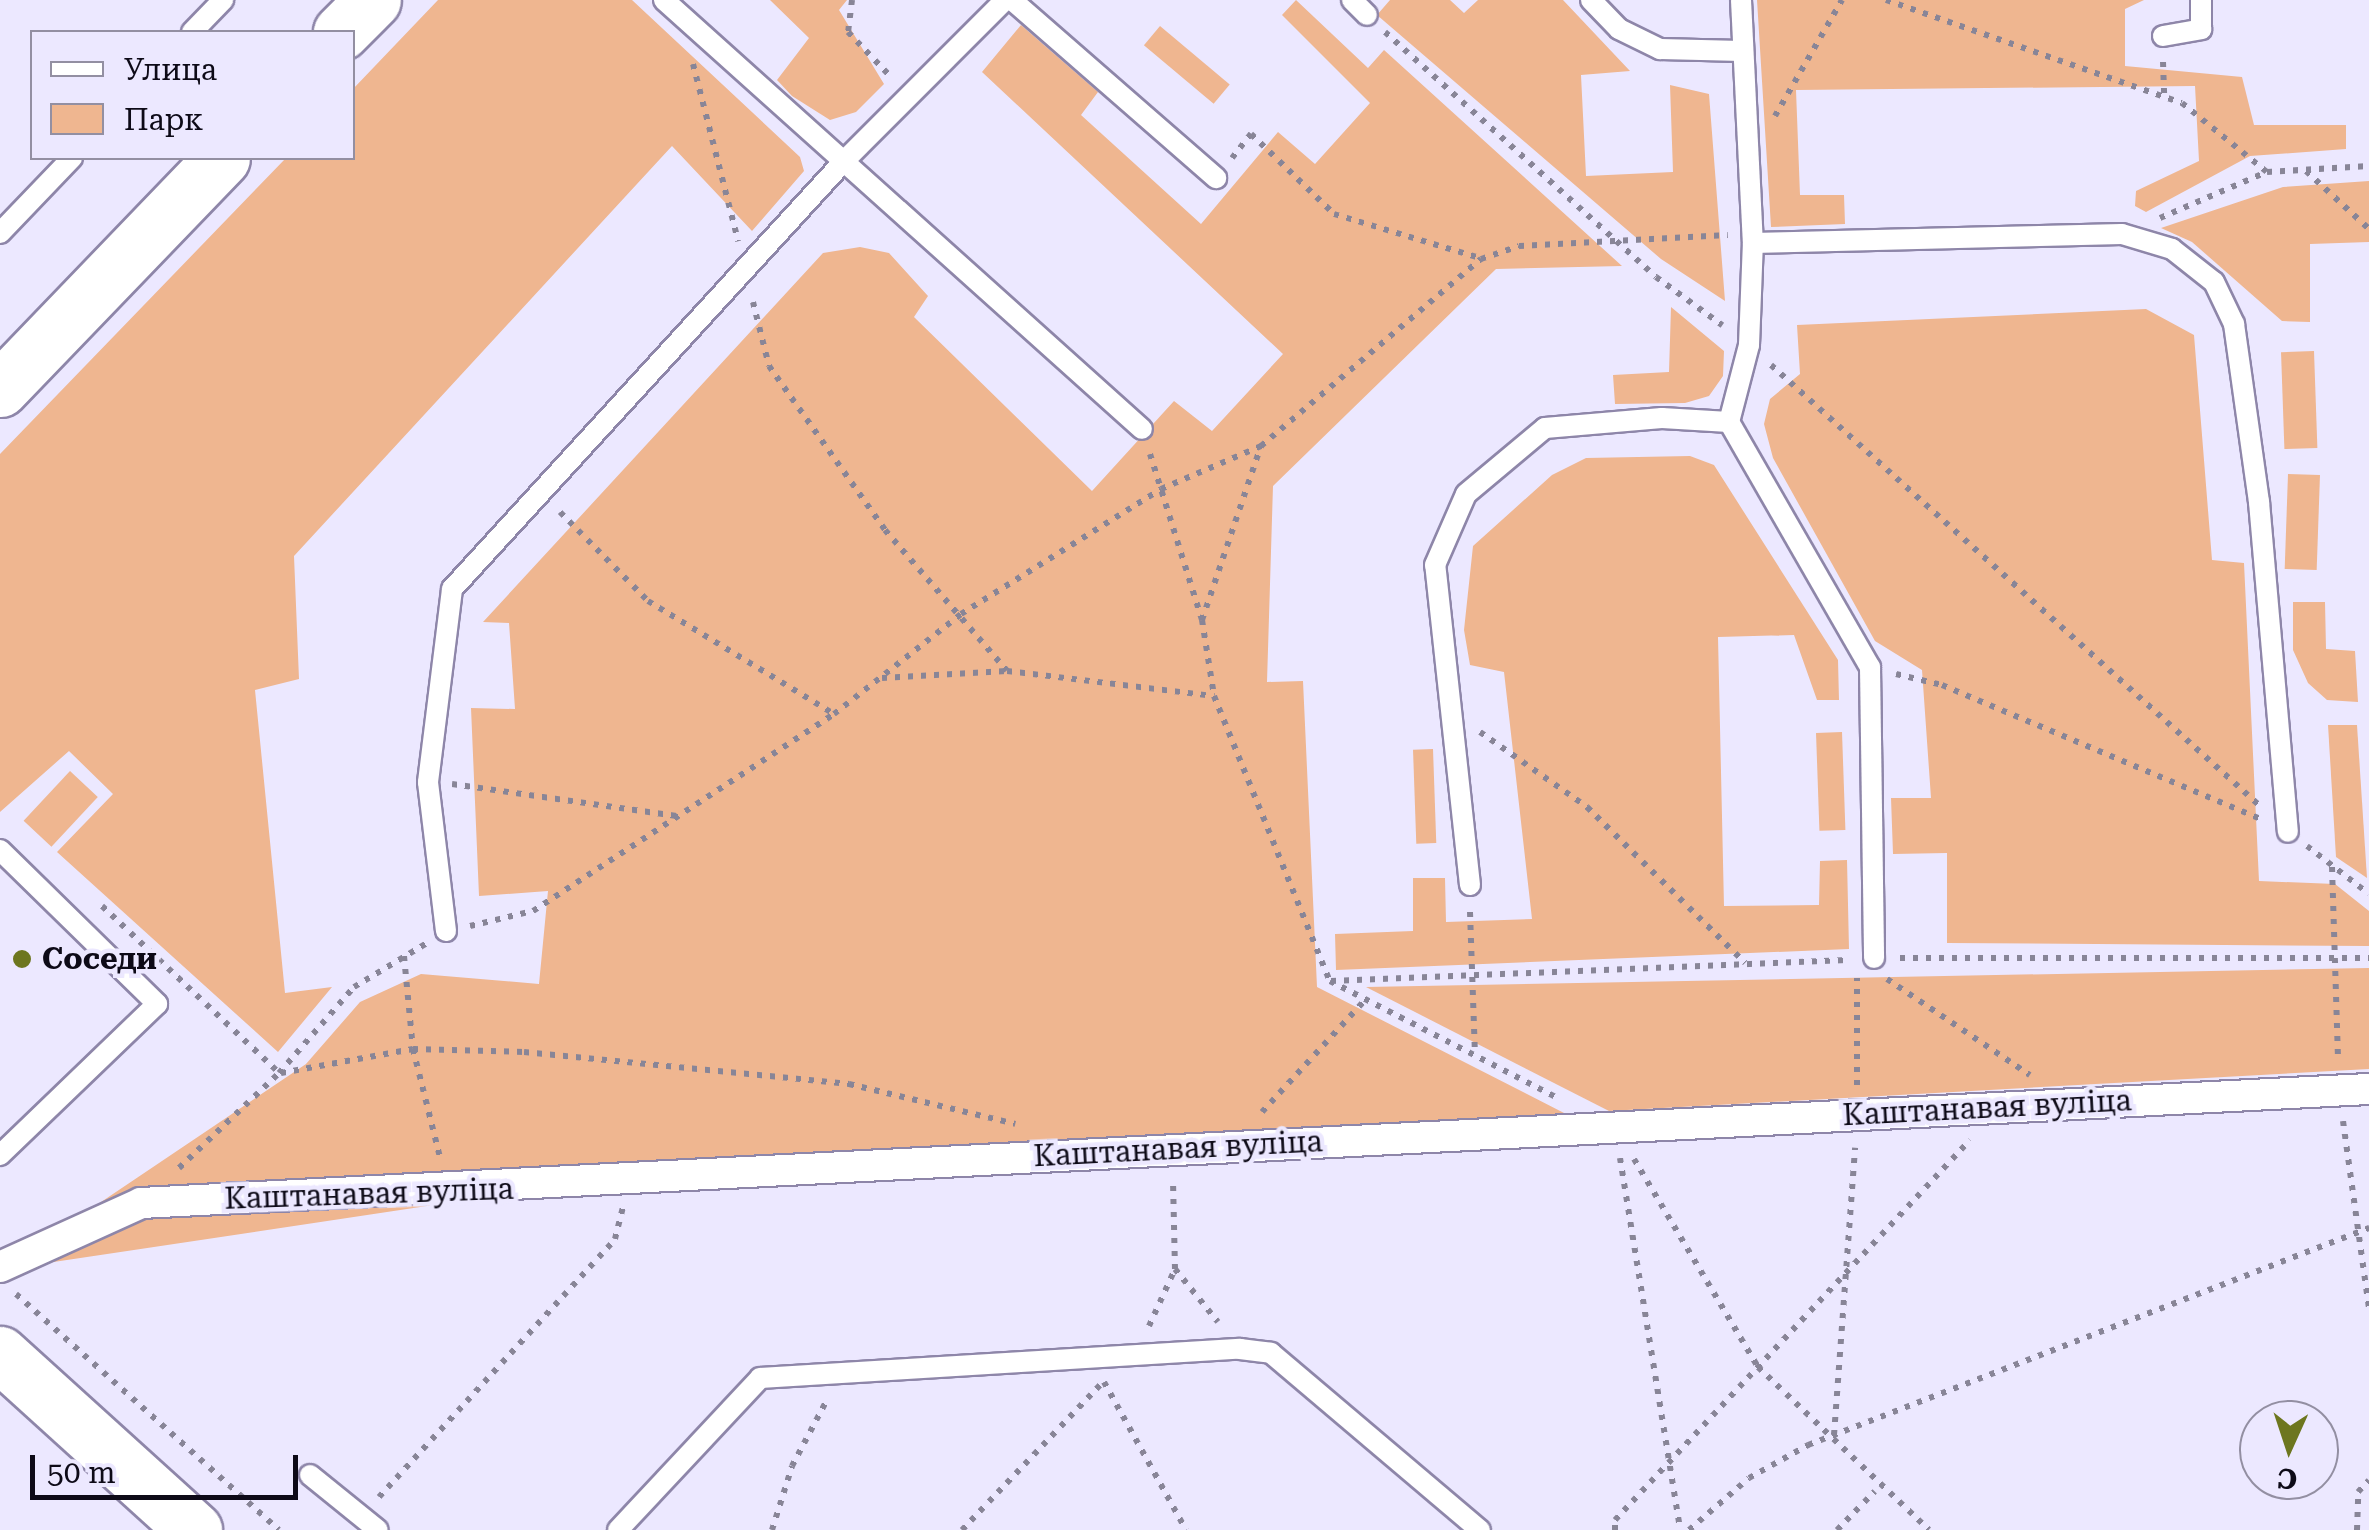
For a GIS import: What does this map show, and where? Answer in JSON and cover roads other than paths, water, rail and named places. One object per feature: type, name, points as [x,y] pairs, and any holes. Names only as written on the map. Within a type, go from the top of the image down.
[{"type":"main road","points":[[344,30],[372,0]]},
{"type":"main road","points":[[0,389],[220,160]]},
{"type":"main road","points":[[0,1354],[194,1530]]},
{"type":"street","name":"Каштанавая вуліца","points":[[0,1267],[142,1203],[448,1191],[1172,1148],[2369,1089]]},
{"type":"lane","points":[[194,30],[223,0]]},
{"type":"lane","points":[[664,0],[1142,429]]},
{"type":"lane","points":[[446,931],[428,782],[452,589],[844,161],[912,99],[1008,0],[1216,178]]},
{"type":"lane","points":[[1590,0],[1619,29],[1660,49],[1742,51]]},
{"type":"lane","points":[[1741,0],[1753,243],[1749,345],[1729,422],[1870,667],[1868,963]]},
{"type":"lane","points":[[2163,36],[2201,28],[2201,0]]},
{"type":"lane","points":[[0,233],[70,160]]},
{"type":"lane","points":[[1753,243],[2122,234],[2172,249],[2214,282],[2234,324],[2258,502],[2288,832]]},
{"type":"lane","points":[[1470,885],[1435,565],[1466,494],[1545,428],[1662,418],[1729,422]]},
{"type":"lane","points":[[0,850],[157,1004],[0,1155]]},
{"type":"lane","points":[[618,1530],[760,1378],[1138,1351],[1240,1349],[1271,1352],[1480,1530]]},
{"type":"lane","points":[[310,1475],[378,1530]]},
{"type":"place","name":"Соседи","points":[[22,959]]}]
